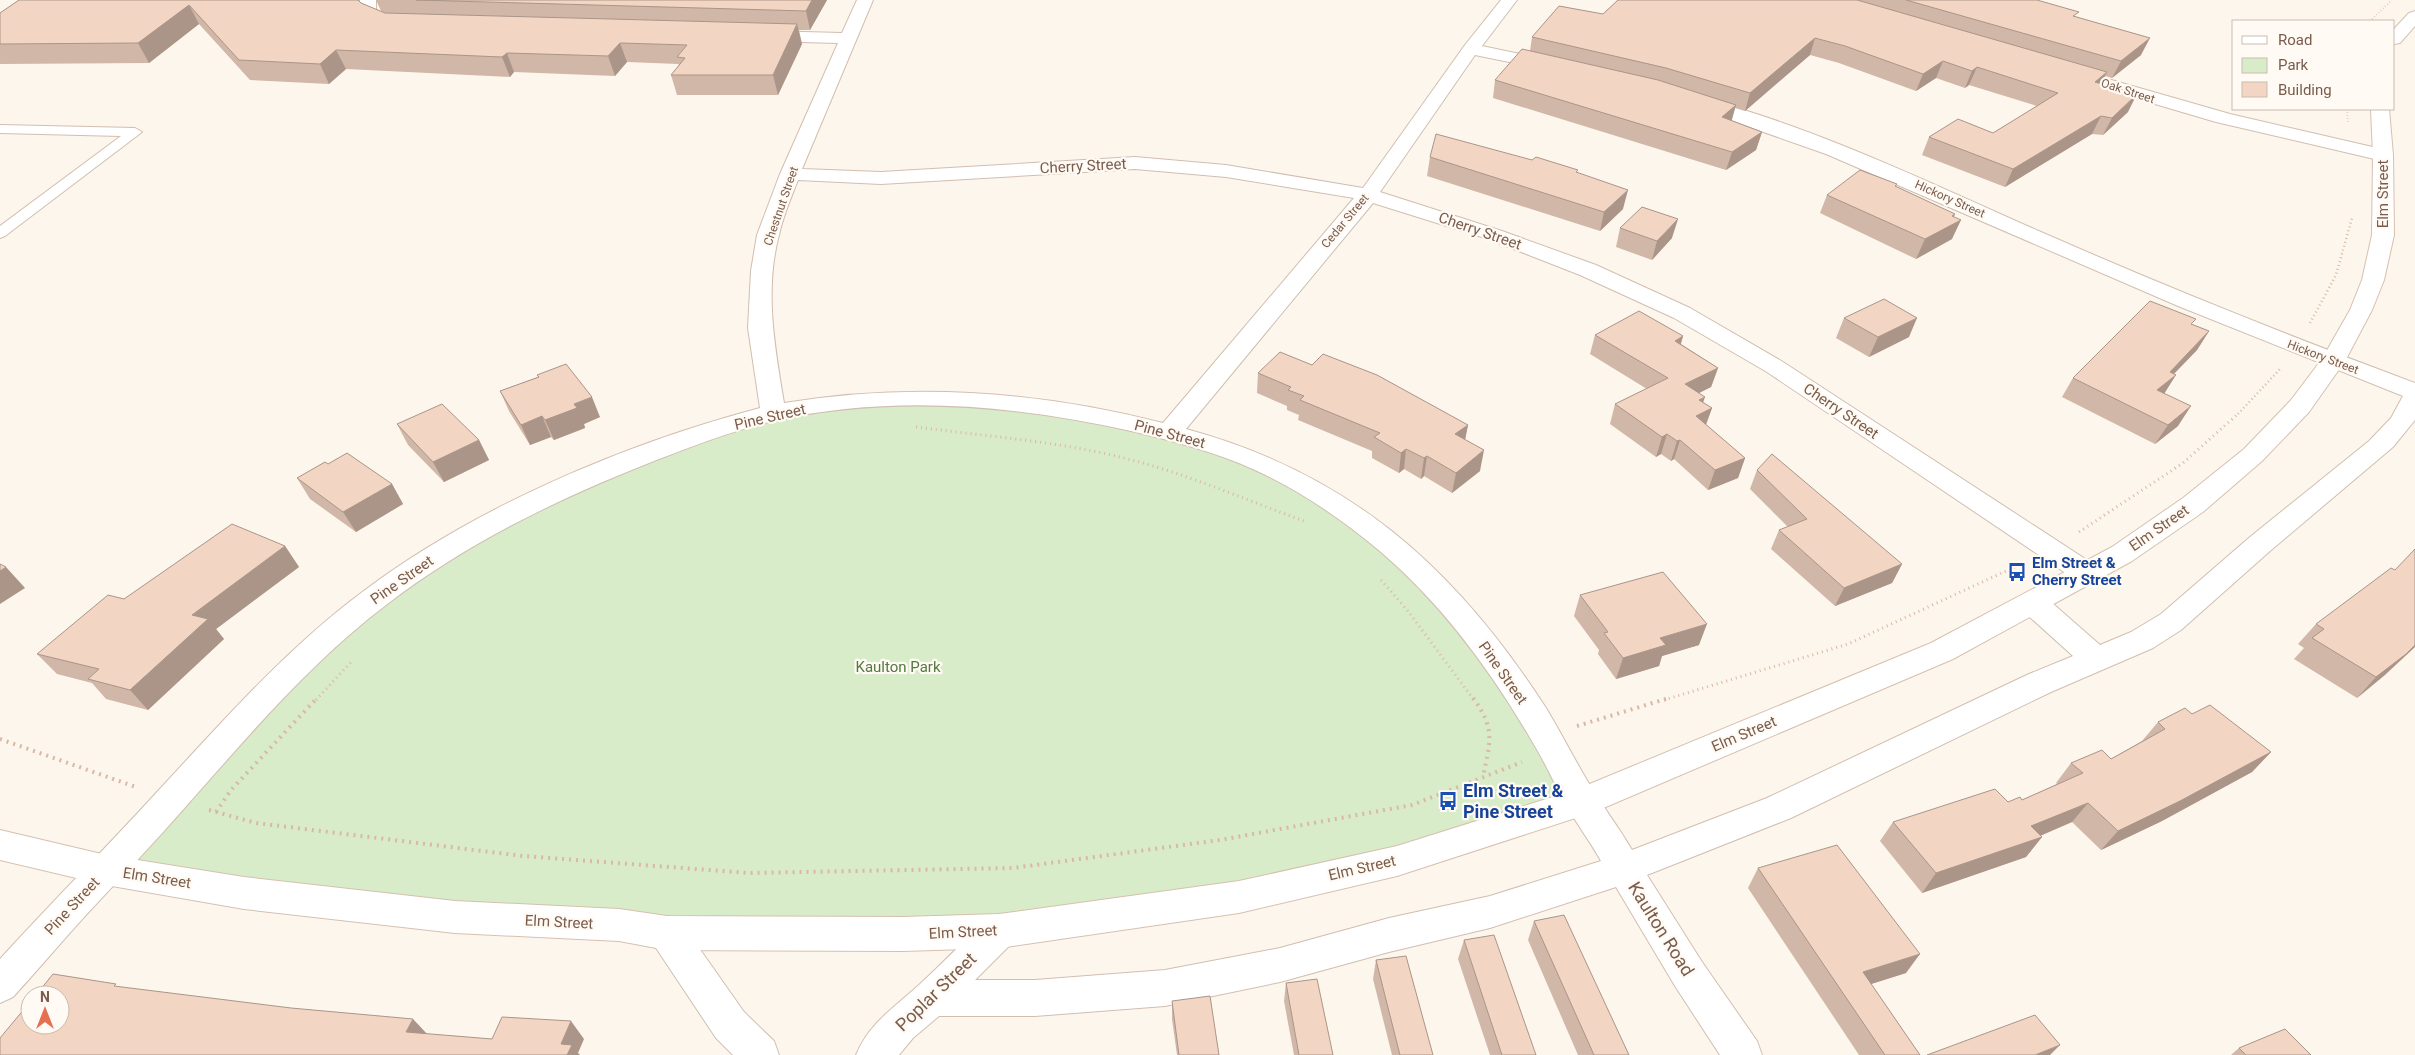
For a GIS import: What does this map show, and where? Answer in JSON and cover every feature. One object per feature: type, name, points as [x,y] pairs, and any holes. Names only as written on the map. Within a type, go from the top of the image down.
[{"type":"street","name":"Chestnut Street","points":[[773,413],[760,328],[762,271],[768,234],[790,174],[865,0]]},
{"type":"street","name":"Cedar Street","points":[[1169,432],[1368,195],[1471,49],[1509,0]]},
{"type":"street","points":[[368,5],[374,19],[393,25],[412,26]]},
{"type":"street","points":[[2395,38],[2415,16]]},
{"type":"street","points":[[746,35],[848,38]]},
{"type":"street","points":[[1471,49],[1571,70]]},
{"type":"street","name":"Oak Street","points":[[2047,66],[2188,110],[2290,136],[2383,154]]},
{"type":"street","name":"Hickory Street","points":[[1679,98],[1780,131],[1854,159],[2150,286],[2333,361],[2415,392]]},
{"type":"street","name":"Elm Street","points":[[0,845],[106,870],[253,894],[455,917],[619,925],[667,933],[903,934],[999,931],[1240,897],[1397,861],[1582,802],[1942,651],[2122,554],[2193,504],[2253,456],[2300,406],[2333,361],[2361,310],[2373,280],[2383,235],[2383,154],[2380,110]]},
{"type":"street","name":"Cherry Street","points":[[790,174],[881,178],[1135,164],[1226,171],[1368,195],[1495,235],[1620,282],[1682,313],[1775,367],[2086,573]]},
{"type":"street","points":[[932,998],[1035,998],[1165,988],[1280,964],[1389,935],[1490,912],[1623,869],[1779,808],[2040,683],[2142,640],[2171,622],[2260,544],[2378,447],[2405,417],[2415,396]]},
{"type":"street","name":"Pine Street","points":[[0,985],[259,703],[332,634],[409,573],[490,524],[571,485],[696,437],[773,413],[815,406],[888,399],[965,398],[1042,405],[1116,419],[1169,432],[1245,456],[1296,480],[1360,521],[1421,571],[1448,599],[1498,664],[1554,749],[1582,802]]},
{"type":"street","points":[[2033,603],[2096,659]]},
{"type":"street","name":"Kaulton Road","points":[[1582,802],[1601,828],[1623,869],[1743,1055]]},
{"type":"street","name":"Poplar Street","points":[[874,1055],[899,1025],[932,998],[999,931]]},
{"type":"street","points":[[667,933],[730,1025],[760,1055]]},
{"type":"lane","points":[[0,129],[134,132],[0,233]]},
{"type":"path","points":[[2371,20],[2392,0]]},
{"type":"path","points":[[912,426],[1067,447],[1120,457],[1170,472],[1306,521]]},
{"type":"path","points":[[1377,576],[1408,611],[1485,714],[1492,736],[1483,777]]},
{"type":"path","points":[[216,812],[231,790],[356,656]]},
{"type":"path","points":[[0,739],[170,799],[256,824],[523,856],[749,873],[1013,868],[1220,840],[1412,805],[1554,749]]},
{"type":"green space","name":"Kaulton Park","points":[[888,399],[1042,405],[1262,463],[1421,571],[1582,802],[1397,861],[999,931],[667,933],[106,870],[259,703],[490,524],[773,413]]},
{"type":"building","points":[[19,0],[358,0],[385,13],[797,24],[773,75],[671,75],[685,58],[677,57],[687,45],[620,43],[608,56],[507,53],[502,57],[336,50],[320,64],[239,60],[189,5],[138,43],[0,44],[0,13]]},
{"type":"building","points":[[416,0],[812,0],[806,11]]},
{"type":"building","points":[[1618,0],[1857,0],[2107,72],[2095,82],[2137,94],[2112,118],[2101,116],[2013,169],[1929,137],[1958,119],[1993,133],[2058,93],[1977,67],[1972,71],[1943,61],[1923,74],[1845,46],[1815,38],[1750,93],[1666,68],[1532,37],[1559,6],[1603,14]]},
{"type":"building","points":[[1906,0],[2037,0],[2079,12],[2073,16],[2150,38],[2121,61]]},
{"type":"building","points":[[1522,49],[1658,80],[1736,105],[1722,117],[1762,132],[1732,152],[1495,80]]},
{"type":"building","points":[[1436,134],[1532,160],[1536,157],[1578,170],[1576,172],[1628,190],[1604,212],[1430,157]]},
{"type":"building","points":[[1860,170],[1897,184],[1895,186],[1955,214],[1952,216],[1961,220],[1925,239],[1827,195]]},
{"type":"building","points":[[1642,207],[1678,219],[1657,241],[1620,228]]},
{"type":"building","points":[[1884,299],[1917,318],[1878,337],[1844,318]]},
{"type":"building","points":[[2150,301],[2196,319],[2191,324],[2209,331],[2170,372],[2176,375],[2157,390],[2191,406],[2168,425],[2073,378]]},
{"type":"building","points":[[1639,311],[1683,336],[1675,341],[1718,368],[1685,384],[1705,397],[1699,400],[1712,408],[1696,416],[1745,458],[1715,470],[1680,440],[1677,441],[1667,434],[1662,437],[1615,404],[1668,378],[1595,335]]},
{"type":"building","points":[[1280,352],[1312,365],[1323,354],[1377,375],[1468,425],[1455,434],[1484,450],[1456,473],[1427,456],[1424,458],[1406,449],[1401,453],[1374,437],[1380,433],[1300,400],[1304,396],[1288,390],[1291,387],[1258,373]]},
{"type":"building","points":[[566,364],[592,397],[574,404],[577,408],[545,420],[542,416],[521,425],[500,391],[539,377],[537,375]]},
{"type":"building","points":[[442,404],[479,440],[433,462],[397,424]]},
{"type":"building","points":[[347,453],[392,484],[343,512],[297,478],[325,462],[328,464]]},
{"type":"building","points":[[1772,454],[1902,564],[1844,588],[1779,530],[1807,519],[1757,470]]},
{"type":"building","points":[[232,524],[285,546],[192,615],[208,619],[130,690],[88,679],[99,669],[37,654],[108,595],[124,599]]},
{"type":"building","points":[[2415,549],[2415,645],[2406,654],[2376,677],[2312,638],[2324,629],[2316,624],[2391,568],[2395,570]]},
{"type":"building","points":[[0,564],[6,567],[0,571]]},
{"type":"building","points":[[1663,572],[1707,624],[1660,638],[1666,645],[1623,658],[1604,633],[1608,632],[1580,595]]},
{"type":"building","points":[[2210,705],[2271,752],[2180,801],[2118,831],[2088,803],[2031,826],[2042,837],[1936,873],[1893,822],[1995,789],[2008,802],[2020,797],[2022,800],[2083,773],[2071,763],[2102,750],[2111,759],[2165,729],[2158,722],[2185,708],[2192,714]]},
{"type":"building","points":[[1837,845],[1920,954],[1863,972],[1920,1055],[1885,1055],[1758,868]]},
{"type":"building","points":[[1564,915],[1629,1055],[1594,1055],[1534,921]]},
{"type":"building","points":[[1494,935],[1536,1055],[1502,1055],[1464,940]]},
{"type":"building","points":[[1406,956],[1433,1055],[1400,1055],[1376,960]]},
{"type":"building","points":[[53,974],[116,984],[114,986],[291,1008],[413,1019],[406,1032],[492,1039],[502,1017],[571,1021],[561,1044],[572,1045],[567,1055],[0,1055],[0,1038],[20,1014],[20,1035],[70,1035],[70,985],[44,985]]},
{"type":"building","points":[[1317,979],[1333,1055],[1299,1055],[1286,983]]},
{"type":"building","points":[[1210,996],[1219,1055],[1179,1055],[1172,1001]]},
{"type":"building","points":[[2035,1015],[2060,1045],[2035,1055],[1927,1055]]},
{"type":"building","points":[[2285,1029],[2311,1055],[2246,1055],[2239,1048]]},
{"type":"place","name":"Elm Street & Cherry Street","points":[[2017,572]]},
{"type":"place","name":"Elm Street & Pine Street","points":[[1448,801]]}]
